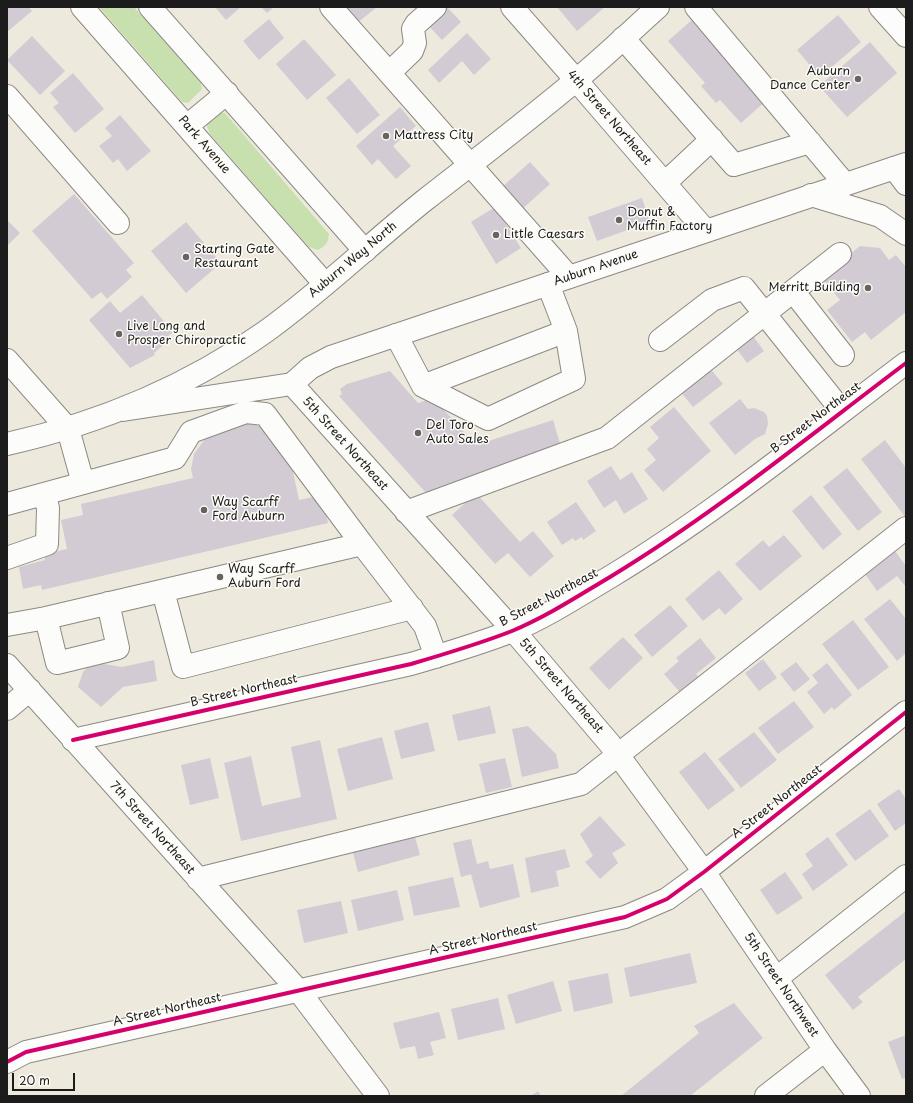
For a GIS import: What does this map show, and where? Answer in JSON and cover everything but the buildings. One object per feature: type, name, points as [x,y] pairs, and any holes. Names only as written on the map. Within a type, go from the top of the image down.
[{"type":"street","name":"Park Avenue","points":[[82,7],[326,284]]},
{"type":"street","points":[[150,7],[364,251]]},
{"type":"street","points":[[331,7],[569,277]]},
{"type":"street","points":[[389,73],[412,51],[414,43],[413,29],[416,24],[435,7]]},
{"type":"street","name":"4th Street Northeast","points":[[512,7],[705,230]]},
{"type":"street","name":"Auburn Way North","points":[[7,444],[68,429],[123,410],[174,386],[221,360],[265,332],[326,284],[424,201],[470,166],[576,80],[658,7]]},
{"type":"street","points":[[696,7],[845,184]]},
{"type":"street","points":[[880,7],[906,36]]},
{"type":"street","points":[[623,38],[734,165],[810,142]]},
{"type":"street","points":[[187,126],[227,93]]},
{"type":"street","points":[[7,96],[118,223]]},
{"type":"street","points":[[665,183],[712,139]]},
{"type":"street","name":"Auburn Avenue","points":[[292,384],[310,368],[331,357],[811,195],[845,184],[902,172]]},
{"type":"street","points":[[811,195],[880,216],[906,234]]},
{"type":"street","points":[[406,512],[607,438],[840,254]]},
{"type":"street","points":[[396,335],[423,386],[488,419],[574,379],[566,331],[548,284]]},
{"type":"street","points":[[660,340],[712,300],[744,288],[842,411]]},
{"type":"street","points":[[793,291],[844,355]]},
{"type":"street","points":[[423,386],[566,331]]},
{"type":"street","points":[[7,360],[68,429],[82,484]]},
{"type":"street","name":"B Street Northeast","points":[[73,740],[436,657],[463,649],[513,630],[580,595],[641,558],[720,503],[906,363]]},
{"type":"street","points":[[123,410],[292,384]]},
{"type":"street","name":"5th Street Northeast","points":[[292,384],[513,630],[618,755],[704,872]]},
{"type":"street","points":[[7,504],[175,458],[191,432],[246,412],[265,414],[425,626],[436,657]]},
{"type":"street","points":[[7,558],[47,544],[48,508],[44,494]]},
{"type":"street","points":[[198,879],[581,784],[906,528]]},
{"type":"street","points":[[7,624],[46,618],[362,544]]},
{"type":"street","points":[[163,590],[183,667],[412,608]]},
{"type":"street","points":[[46,618],[57,663],[118,648],[108,603]]},
{"type":"street","name":"7th Street Northeast","points":[[7,665],[298,990],[378,1096]]},
{"type":"street","points":[[7,709],[30,690]]},
{"type":"street","name":"A Street Northeast","points":[[7,1062],[26,1052],[625,917],[667,899],[704,872],[906,712]]},
{"type":"street","name":"5th Street Northwest","points":[[704,872],[825,1050],[859,1096]]},
{"type":"street","points":[[777,978],[906,876]]},
{"type":"street","points":[[766,1096],[825,1050]]},
{"type":"green space","points":[[99,7],[134,7],[201,83],[202,89],[188,103],[182,102]]},
{"type":"green space","points":[[220,113],[225,113],[329,234],[327,242],[323,247],[318,250],[309,247],[210,134],[207,126],[208,120]]},
{"type":"cycle path","points":[[73,740],[411,664],[475,645],[512,631],[562,606],[649,553],[761,474],[906,363]]},
{"type":"cycle path","points":[[7,1062],[26,1052],[625,917],[667,899],[704,872],[906,712]]},
{"type":"place","name":"Auburn Dance Center","points":[[858,79]]},
{"type":"place","name":"Mattress City","points":[[386,136]]},
{"type":"place","name":"Donut & Muffin Factory","points":[[619,220]]},
{"type":"place","name":"Little Caesars","points":[[496,235]]},
{"type":"place","name":"Starting Gate Restaurant","points":[[186,257]]},
{"type":"place","name":"Merritt Building","points":[[868,288]]},
{"type":"place","name":"Live Long and Prosper Chiropractic","points":[[119,334]]},
{"type":"place","name":"Del Toro Auto Sales","points":[[418,433]]},
{"type":"place","name":"Way Scarff Ford Auburn","points":[[204,510]]},
{"type":"place","name":"Way Scarff Auburn Ford","points":[[220,577]]}]
